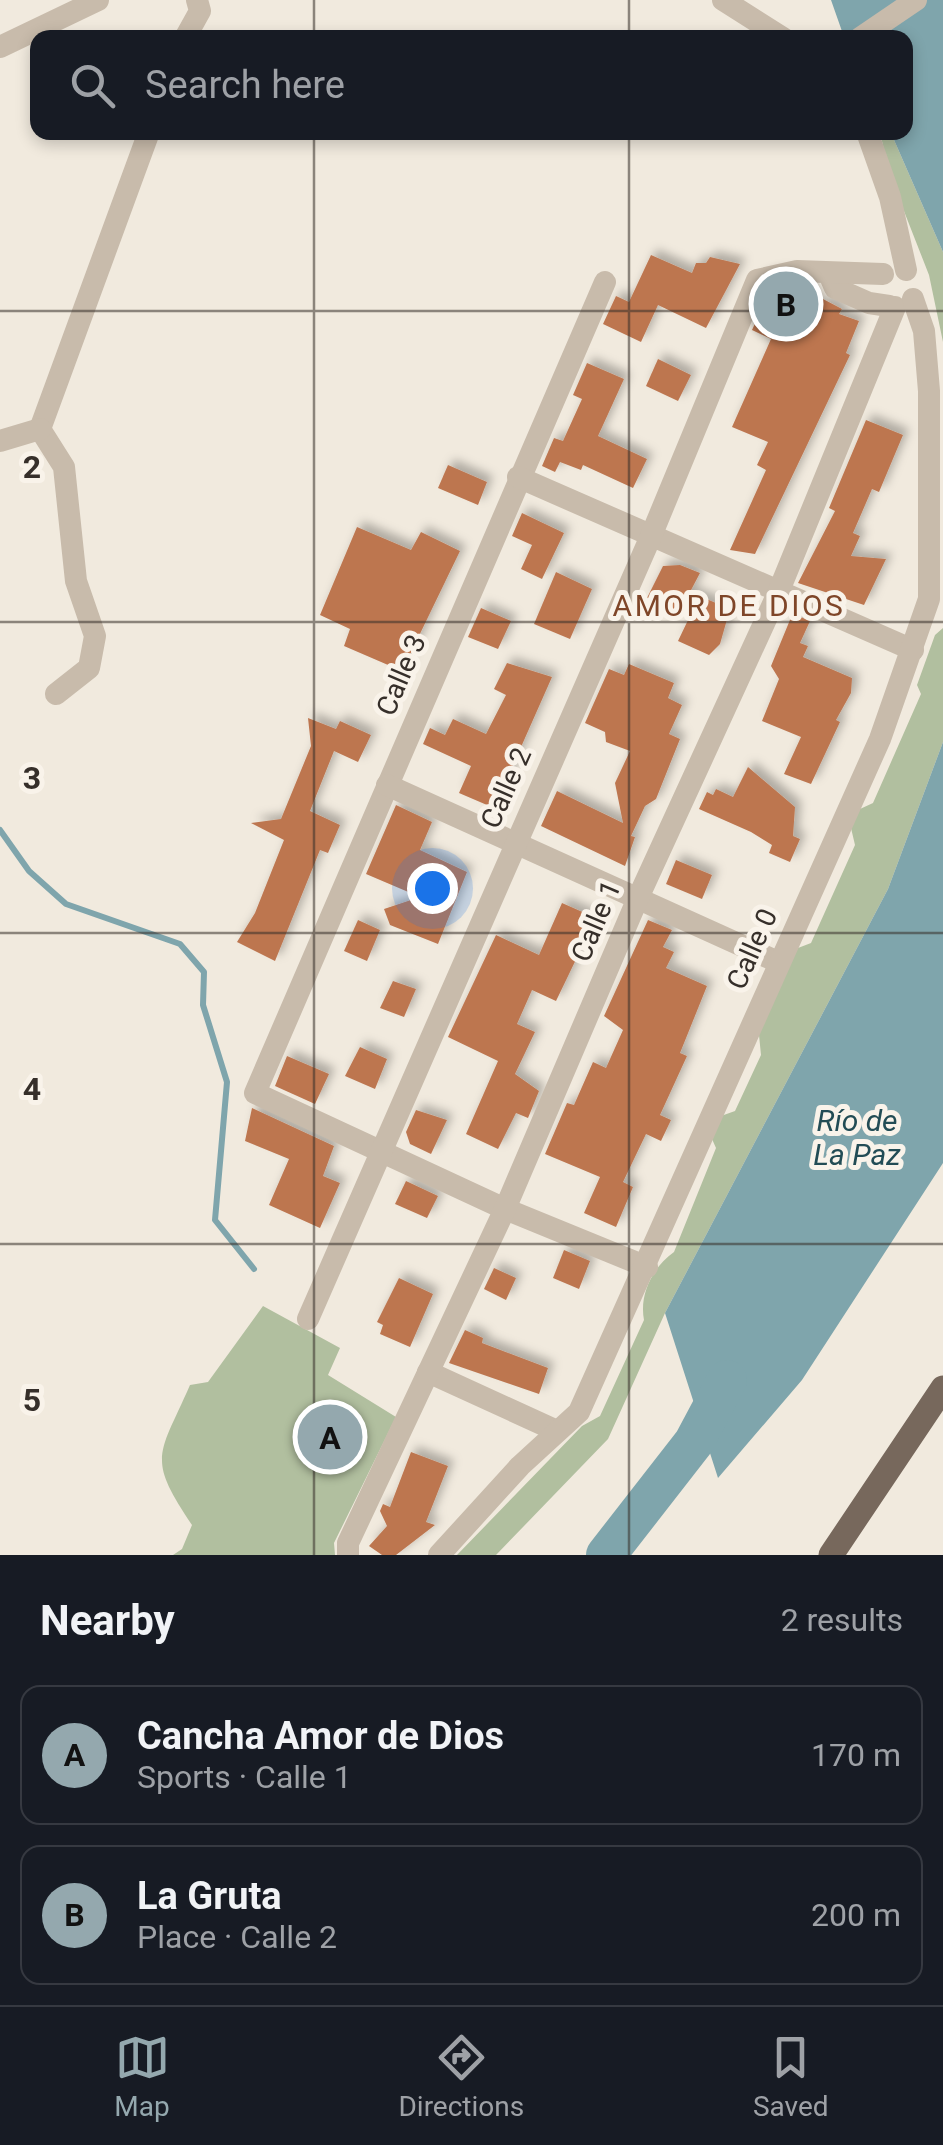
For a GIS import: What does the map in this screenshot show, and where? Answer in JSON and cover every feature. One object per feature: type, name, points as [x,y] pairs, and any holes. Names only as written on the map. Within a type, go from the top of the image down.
[{"type":"main road","points":[[831,1555],[943,1388]]},
{"type":"street","points":[[35,30],[98,0]]},
{"type":"street","points":[[189,30],[200,10],[197,0]]},
{"type":"street","points":[[872,30],[916,0]]},
{"type":"street","points":[[731,2],[772,30]]},
{"type":"street","points":[[0,47],[30,33]]},
{"type":"street","points":[[40,430],[145,140]]},
{"type":"street","points":[[869,140],[899,240],[892,272],[878,292],[899,304]]},
{"type":"street","name":"Calle 2","points":[[308,1319],[651,536],[757,280],[798,271],[830,274]]},
{"type":"street","points":[[892,272],[917,286],[899,304],[836,288],[830,274],[892,272]]},
{"type":"street","name":"Calle 3","points":[[379,1150],[256,1093],[605,282]]},
{"type":"street","name":"Calle 1","points":[[348,1555],[348,1543],[506,1209],[638,898],[778,593],[899,304]]},
{"type":"street","name":"Calle 0","points":[[438,1555],[580,1412],[880,739],[913,650],[929,598],[931,484],[924,331],[899,304]]},
{"type":"street","points":[[0,441],[40,430]]},
{"type":"street","points":[[40,430],[64,467],[76,581],[95,636],[89,668],[56,694]]},
{"type":"street","points":[[518,477],[913,650]]},
{"type":"street","points":[[387,785],[778,962]]},
{"type":"street","points":[[379,1150],[506,1209],[647,1267]]},
{"type":"street","points":[[428,1372],[557,1431]]},
{"type":"green space","points":[[882,140],[894,140],[943,252],[943,342],[929,275],[891,178]]},
{"type":"green space","points":[[943,628],[943,742],[888,889],[665,1313],[608,1439],[496,1555],[457,1555],[582,1426],[600,1416],[644,1320],[649,1282],[674,1252],[716,1148],[712,1139],[721,1116],[735,1111],[761,1055],[758,1025],[798,948],[811,943],[855,845],[851,828],[860,809],[873,803],[921,694],[917,685],[935,635]]},
{"type":"green space","points":[[263,1306],[340,1348],[328,1375],[396,1417],[334,1543],[335,1555],[173,1555],[182,1549],[192,1525],[163,1470],[165,1443],[190,1385],[208,1382]]},
{"type":"water","points":[[831,0],[943,0],[943,252],[894,140],[913,140],[913,30],[842,30]]},
{"type":"water","name":"Río de La Paz","points":[[943,742],[943,1163],[802,1380],[718,1478],[665,1313],[888,889]]},
{"type":"building","points":[[651,255],[692,273],[696,263],[706,263],[710,257],[740,264],[706,328],[658,305],[641,342],[603,324],[616,296],[629,302]]},
{"type":"building","points":[[823,299],[842,309],[839,314],[859,321],[846,353],[850,355],[755,554],[730,550],[766,470],[757,465],[768,442],[732,427],[771,339],[752,330],[759,315],[805,337]]},
{"type":"building","points":[[658,359],[691,375],[678,401],[646,386]]},
{"type":"building","points":[[587,363],[624,379],[598,436],[647,459],[633,488],[583,465],[581,470],[560,462],[555,472],[542,466],[554,438],[563,441],[582,399],[573,395]]},
{"type":"building","points":[[866,420],[903,435],[879,492],[872,489],[853,533],[860,536],[851,556],[886,559],[864,605],[798,583],[835,511],[829,508]]},
{"type":"building","points":[[448,465],[487,482],[478,505],[438,488]]},
{"type":"building","points":[[522,513],[564,533],[542,579],[521,569],[532,545],[512,536]]},
{"type":"building","points":[[357,527],[411,550],[421,532],[460,551],[402,671],[344,646],[350,629],[320,615]]},
{"type":"building","points":[[680,565],[700,573],[690,592],[730,609],[720,644],[709,655],[678,641],[689,618],[647,598],[663,566]]},
{"type":"building","points":[[556,572],[592,589],[570,639],[534,624]]},
{"type":"building","points":[[481,608],[511,621],[498,649],[468,637]]},
{"type":"building","points":[[786,611],[810,621],[800,643],[808,646],[803,657],[852,678],[851,693],[836,720],[840,722],[811,784],[784,774],[801,737],[762,721],[779,679],[771,666],[792,615]]},
{"type":"building","points":[[507,663],[552,677],[494,808],[459,793],[471,766],[423,744],[430,728],[445,735],[453,719],[486,734],[506,695],[494,689]]},
{"type":"building","points":[[629,664],[674,683],[668,698],[682,705],[669,734],[680,739],[656,799],[645,806],[631,836],[635,837],[625,866],[541,826],[557,791],[623,823],[615,783],[630,751],[606,742],[605,732],[585,723],[609,669],[624,675]]},
{"type":"building","points":[[308,718],[336,729],[340,721],[371,735],[358,762],[334,751],[310,811],[340,825],[328,853],[320,850],[275,961],[237,942],[255,913],[284,840],[251,823],[281,819],[311,746]]},
{"type":"building","points":[[748,767],[795,807],[793,836],[800,839],[790,862],[769,853],[772,845],[751,832],[699,809],[707,792],[713,795],[716,789],[733,797]]},
{"type":"building","points":[[396,805],[432,822],[420,850],[467,872],[438,944],[390,925],[384,909],[420,897],[366,874]]},
{"type":"building","points":[[676,860],[712,875],[702,899],[666,884]]},
{"type":"building","points":[[562,903],[596,918],[556,1001],[532,990],[517,1024],[535,1032],[515,1074],[539,1091],[528,1118],[516,1113],[498,1149],[466,1134],[498,1061],[448,1037],[496,935],[539,955]]},
{"type":"building","points":[[358,920],[380,930],[367,961],[344,951]]},
{"type":"building","points":[[648,920],[672,930],[663,947],[674,952],[666,968],[707,986],[680,1053],[687,1056],[660,1115],[671,1120],[661,1141],[646,1134],[623,1182],[633,1187],[616,1227],[584,1213],[600,1177],[545,1154],[567,1103],[574,1105],[593,1062],[606,1068],[623,1030],[604,1016]]},
{"type":"building","points":[[393,981],[416,989],[404,1017],[380,1008]]},
{"type":"building","points":[[360,1047],[387,1059],[375,1089],[345,1076]]},
{"type":"building","points":[[287,1056],[329,1074],[315,1104],[275,1086]]},
{"type":"building","points":[[252,1108],[334,1146],[323,1176],[340,1183],[320,1228],[269,1205],[289,1159],[245,1141]]},
{"type":"building","points":[[416,1110],[447,1120],[431,1154],[410,1144],[406,1132]]},
{"type":"building","points":[[406,1181],[438,1196],[427,1218],[395,1204]]},
{"type":"building","points":[[564,1250],[590,1261],[579,1289],[553,1278]]},
{"type":"building","points":[[494,1268],[516,1278],[506,1300],[484,1289]]},
{"type":"building","points":[[399,1278],[433,1294],[410,1347],[380,1334],[383,1325],[377,1322]]},
{"type":"building","points":[[465,1330],[483,1338],[482,1343],[548,1368],[539,1394],[449,1363]]},
{"type":"building","points":[[411,1452],[448,1466],[426,1522],[435,1525],[396,1555],[382,1555],[369,1546],[387,1526],[380,1511],[383,1504],[390,1507]]},
{"type":"waterway","points":[[0,830],[29,871],[66,904],[180,944],[204,972],[203,1005],[227,1082],[215,1220],[254,1269]]},
{"type":"waterway","name":"Río de La Paz","points":[[606,1555],[694,1442],[727,1380]]},
{"type":"place","name":"La Gruta","points":[[786,304]]},
{"type":"place","name":"Cancha Amor de Dios","points":[[330,1437]]},
{"type":"district","name":"AMOR DE DIOS","points":[[729,605]]}]
